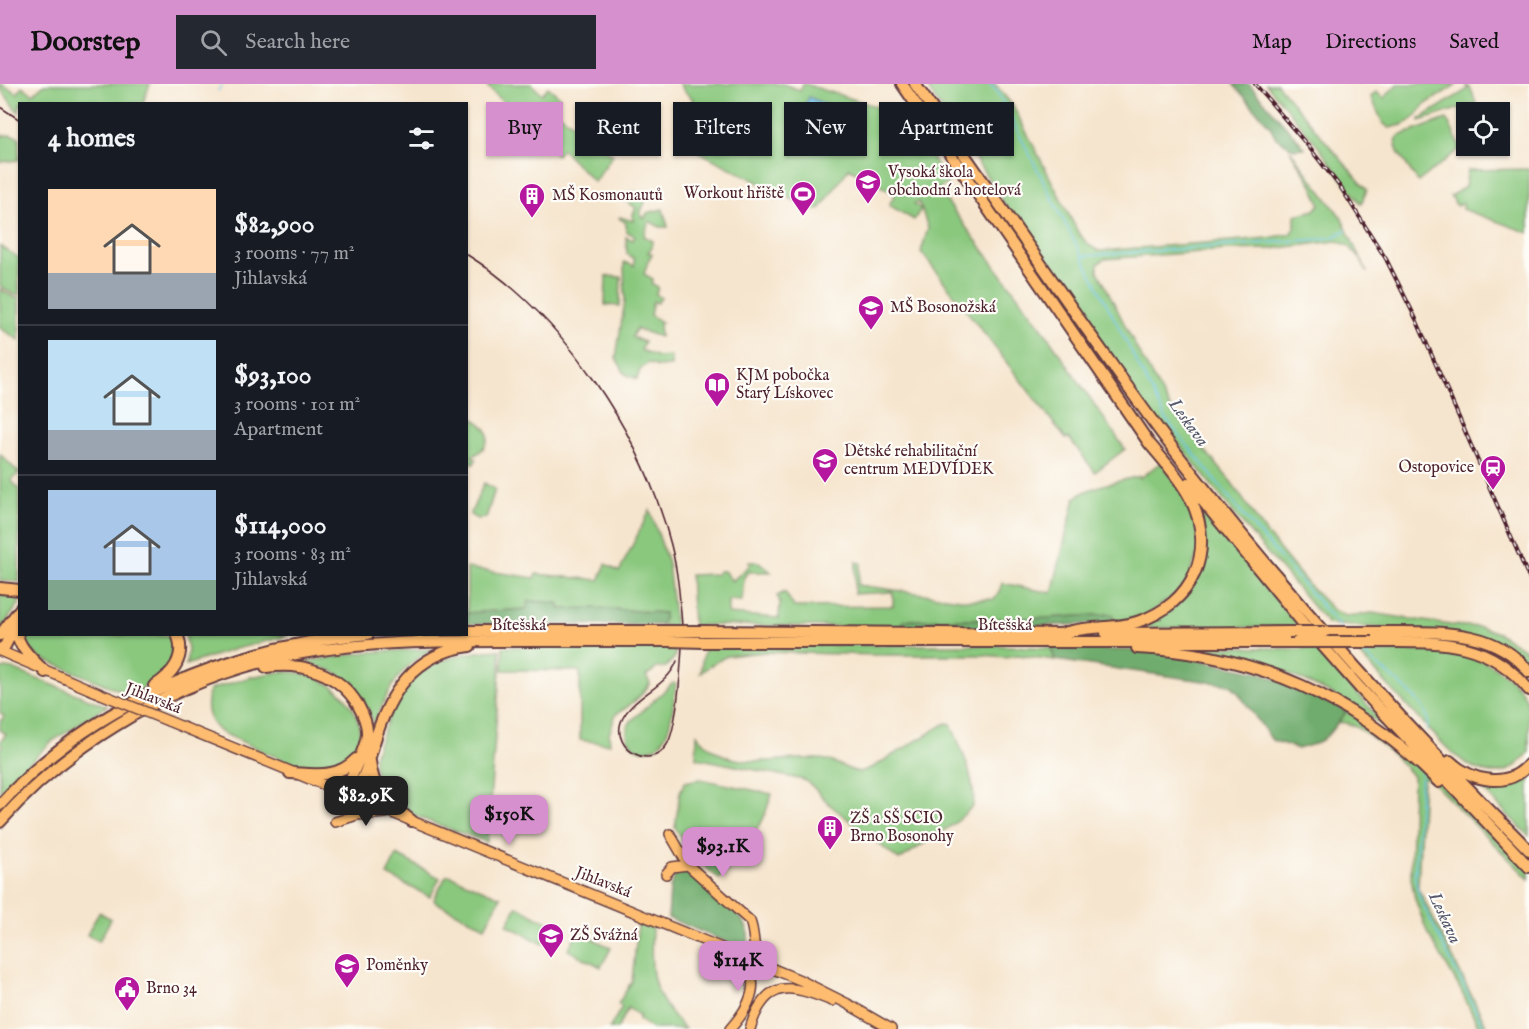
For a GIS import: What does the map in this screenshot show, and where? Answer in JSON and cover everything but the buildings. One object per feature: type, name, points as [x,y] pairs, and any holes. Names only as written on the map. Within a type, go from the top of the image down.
[{"type":"highway","points":[[902,84],[1149,443],[1190,497],[1199,522],[1201,556],[1187,588],[1172,605],[1160,613],[1127,625],[1073,630],[1057,638]]},
{"type":"highway","points":[[915,84],[1034,255],[1178,455],[1304,609],[1418,736],[1529,850]]},
{"type":"highway","points":[[1118,396],[1315,636],[1367,695],[1529,867]]},
{"type":"highway","points":[[0,588],[18,590]]},
{"type":"highway","points":[[0,635],[18,612]]},
{"type":"highway","points":[[0,650],[5,646],[18,620]]},
{"type":"highway","points":[[18,620],[17,634],[20,644],[45,672]]},
{"type":"highway","name":"Bítešská","points":[[468,631],[667,636],[1057,638]]},
{"type":"highway","points":[[1057,638],[1364,632],[1434,638],[1477,650],[1494,658],[1509,668],[1529,690]]},
{"type":"highway","points":[[0,804],[30,774],[49,759],[172,672],[180,652],[178,636]]},
{"type":"highway","points":[[118,712],[188,677],[246,656],[353,636]]},
{"type":"highway","name":"Bítešská","points":[[0,822],[56,766],[93,739],[164,698],[232,671],[321,650],[385,644],[667,636]]},
{"type":"highway","points":[[1057,638],[1373,642],[1472,637],[1491,643],[1507,652],[1529,672]]},
{"type":"highway","points":[[1057,638],[1199,654],[1261,669],[1305,686],[1349,709],[1393,740],[1430,773],[1485,829],[1518,856]]},
{"type":"highway","points":[[349,796],[348,786],[375,740],[392,699],[415,669],[429,659],[453,649],[505,641]]},
{"type":"highway","points":[[164,698],[261,668],[291,665],[308,668],[331,677],[343,686],[361,710],[367,729],[365,756],[375,785],[386,800],[412,821]]},
{"type":"highway","points":[[1418,736],[1458,768],[1483,779],[1511,777],[1529,764]]},
{"type":"highway","points":[[290,773],[340,772],[365,756]]},
{"type":"main road","name":"Jihlavská","points":[[0,650],[45,672],[821,989],[891,1029]]},
{"type":"main road","points":[[335,822],[357,815],[393,814]]},
{"type":"main road","points":[[670,834],[688,865],[750,921],[755,955],[764,965]]},
{"type":"main road","points":[[666,874],[672,867],[688,865]]},
{"type":"main road","points":[[738,954],[745,954],[754,946]]},
{"type":"main road","points":[[730,1029],[747,1008],[753,987],[752,972],[738,954]]},
{"type":"main road","points":[[750,1028],[757,1009],[766,997],[791,988],[811,992],[881,1023]]},
{"type":"green space","points":[[0,84],[18,93],[22,86],[33,94],[44,84],[150,84],[143,102],[18,102],[18,111],[0,89]]},
{"type":"green space","points":[[485,84],[531,84],[542,94],[548,87],[560,97],[556,102],[503,102]]},
{"type":"green space","points":[[680,84],[783,84],[800,90],[805,84],[862,102],[784,102],[784,156],[867,156],[867,104],[879,107],[879,156],[930,156],[949,182],[938,190],[1042,328],[1125,449],[1095,472],[1069,438],[1066,439],[921,252],[928,228],[919,202],[914,204],[921,209],[914,220],[889,205],[895,194],[849,168],[820,209],[813,210],[707,156],[772,156],[772,102],[691,102],[693,99]]},
{"type":"green space","points":[[925,84],[995,84],[1010,102],[937,102]]},
{"type":"green space","points":[[1233,84],[1249,84],[1305,148],[1294,149],[1276,138],[1270,126]]},
{"type":"green space","points":[[1266,84],[1277,84],[1367,190],[1361,204],[1314,141]]},
{"type":"green space","points":[[1397,84],[1457,84],[1423,106],[1415,118],[1402,125],[1389,128],[1383,123],[1371,97],[1376,92],[1384,98]]},
{"type":"green space","points":[[1466,84],[1471,89],[1476,102],[1456,102],[1456,109],[1420,121],[1420,119],[1468,89]]},
{"type":"green space","points":[[1014,108],[1079,234],[1090,246],[1099,251],[1268,238],[1290,234],[1295,228],[1295,215],[1315,210],[1320,204],[1312,185],[1290,150],[1341,217],[1361,260],[1349,246],[1337,241],[1270,249],[1105,259],[1098,264],[1098,271],[1138,351],[1171,409],[1232,483],[1266,533],[1311,588],[1333,610],[1346,616],[1372,613],[1450,625],[1481,627],[1498,633],[1529,652],[1529,672],[1507,652],[1432,632],[1328,624],[1245,527],[1165,427],[1159,430],[1041,264],[973,156],[1014,156]]},
{"type":"green space","points":[[563,116],[575,126],[575,156],[612,156],[594,182],[563,150]]},
{"type":"green space","points":[[1447,119],[1456,138],[1456,152],[1418,182],[1398,152],[1395,141],[1399,136]]},
{"type":"green space","points":[[0,136],[18,137],[18,160],[0,162]]},
{"type":"green space","points":[[1529,169],[1529,233],[1462,209],[1463,203],[1457,206],[1450,196],[1465,187],[1468,170]]},
{"type":"green space","points":[[633,191],[647,198],[641,216],[645,218],[647,213],[663,209],[668,227],[660,227],[649,221],[644,236],[653,241],[652,248],[648,252],[652,254],[644,274],[653,279],[651,283],[658,287],[656,294],[661,298],[657,303],[653,301],[650,315],[662,323],[659,323],[660,337],[636,329],[632,337],[644,342],[641,350],[658,357],[671,356],[671,366],[658,367],[648,363],[640,370],[637,379],[625,374],[616,358],[625,300],[624,262],[634,266],[634,259],[627,254],[626,237],[633,240],[635,236],[626,231],[626,223],[619,218],[633,221],[636,208],[626,201]]},
{"type":"green space","points":[[0,246],[18,257],[18,294],[15,295],[0,286]]},
{"type":"green space","points":[[606,276],[621,277],[620,306],[605,305]]},
{"type":"green space","points":[[0,289],[15,298],[18,297],[18,339],[0,328]]},
{"type":"green space","points":[[468,416],[481,424],[488,434],[484,447],[472,456],[476,459],[474,464],[468,461]]},
{"type":"green space","points":[[0,454],[18,472],[11,480],[18,488],[18,582],[0,581]]},
{"type":"green space","points":[[1161,462],[1193,508],[1199,549],[1185,587],[1147,615],[1115,623],[1112,614],[1047,618],[904,620],[901,627],[693,625],[690,575],[717,574],[719,571],[724,571],[732,581],[750,565],[749,562],[759,562],[771,572],[748,572],[744,577],[742,601],[728,600],[728,614],[779,618],[780,602],[777,596],[785,592],[794,607],[893,606],[893,592],[854,594],[856,562],[861,563],[858,585],[968,600],[994,599],[1002,583],[1052,593],[1075,498],[1096,487],[1140,476],[1140,478]]},
{"type":"green space","points":[[484,483],[495,489],[486,518],[477,519],[470,515]]},
{"type":"green space","points":[[1200,508],[1299,627],[1135,628],[1163,616],[1182,601],[1190,590],[1205,534]]},
{"type":"green space","points":[[650,510],[668,563],[675,626],[660,625],[664,619],[664,613],[599,608],[560,609],[558,603],[530,601],[527,609],[468,613],[468,568],[535,578],[536,574],[599,580],[606,564],[619,572]]},
{"type":"green space","points":[[0,591],[18,594],[18,605],[0,630]]},
{"type":"green space","points":[[529,601],[558,603],[560,609],[599,608],[664,613],[664,619],[660,625],[468,624],[468,613],[526,609]]},
{"type":"green space","points":[[1112,614],[1115,623],[986,628],[901,627],[904,620],[1047,618]]},
{"type":"green space","points":[[22,636],[172,636],[175,646],[171,664],[165,671],[131,695],[40,658],[26,645]]},
{"type":"green space","points":[[185,636],[288,636],[235,649],[186,665],[188,649]]},
{"type":"green space","points":[[705,645],[992,645],[1051,648],[1055,660],[1018,655],[1005,657],[765,652],[727,656],[700,673]]},
{"type":"green space","points":[[675,646],[675,657],[666,667],[657,668],[646,676],[650,683],[647,687],[626,708],[616,714],[609,734],[610,744],[580,740],[580,671],[502,670],[503,647]]},
{"type":"green space","points":[[1200,646],[1298,649],[1315,647],[1392,732],[1324,690],[1253,661]]},
{"type":"green space","points":[[1051,648],[1153,651],[1259,672],[1347,711],[1328,735],[1318,743],[1298,749],[1272,740],[1231,685],[1055,660]]},
{"type":"green space","points":[[434,649],[416,659],[400,675],[390,690],[374,724],[363,702],[341,676],[330,670],[302,662],[368,652]]},
{"type":"green space","points":[[500,650],[487,842],[448,829],[396,804],[379,783],[374,768],[374,758],[395,703],[405,686],[420,672],[446,659]]},
{"type":"green space","points":[[1435,650],[1457,653],[1495,667],[1524,695],[1528,704],[1529,752],[1514,767],[1499,773],[1483,771],[1454,754],[1358,653]]},
{"type":"green space","points":[[5,668],[107,706],[51,742],[0,792],[0,749],[2,746],[0,742],[6,734],[0,730],[0,722],[4,716],[0,713],[0,670]]},
{"type":"green space","points":[[278,672],[316,677],[345,697],[357,717],[359,727],[356,748],[346,761],[323,768],[294,763],[220,732],[209,718],[207,702],[209,690],[250,677]]},
{"type":"green space","points":[[673,683],[676,684],[674,703],[666,735],[653,749],[635,748],[627,736],[627,728],[631,721]]},
{"type":"green space","points":[[1347,711],[1430,773],[1485,829],[1529,867],[1529,879],[1429,779],[1423,779],[1418,888],[1488,1029],[1480,1029],[1427,932],[1415,899],[1411,878],[1413,777],[1399,761],[1366,733],[1345,723],[1337,723]]},
{"type":"green space","points":[[946,723],[951,724],[967,764],[973,786],[973,806],[954,824],[899,860],[830,805],[804,780],[696,758],[697,734],[710,747],[738,760],[825,760],[860,772],[873,767]]},
{"type":"green space","points":[[1529,776],[1529,836],[1481,788],[1506,787]]},
{"type":"green space","points":[[700,779],[772,794],[763,820],[719,879],[689,851],[675,828],[680,792],[685,782]]},
{"type":"green space","points":[[397,855],[440,878],[430,897],[387,875]]},
{"type":"green space","points":[[682,871],[705,886],[741,919],[748,933],[748,942],[745,947],[739,947],[668,918],[670,888],[675,875]]},
{"type":"green space","points":[[449,875],[501,897],[485,927],[435,902],[434,899],[446,876]]},
{"type":"green space","points":[[517,906],[553,925],[543,944],[507,925]]},
{"type":"green space","points":[[99,912],[111,919],[99,941],[87,935]]},
{"type":"green space","points":[[638,924],[652,928],[655,983],[665,1005],[685,1029],[652,1029],[638,1019],[640,1016],[628,1008],[617,1029],[609,1029],[622,1007],[618,1004],[632,981]]},
{"type":"green space","points":[[578,931],[611,948],[601,967],[568,950]]},
{"type":"water","points":[[809,97],[820,102],[806,102]]},
{"type":"waterway","points":[[218,91],[222,84]]},
{"type":"waterway","name":"Leskava","points":[[990,84],[997,91],[1166,419],[1250,523],[1341,628]]},
{"type":"waterway","points":[[1083,256],[1321,239],[1336,236],[1346,230]]},
{"type":"waterway","name":"Leskava","points":[[1358,648],[1416,699],[1428,718],[1427,730]]},
{"type":"waterway","name":"Leskava","points":[[1421,773],[1415,878],[1420,899],[1485,1029]]},
{"type":"tram line","points":[[0,107],[18,119]]},
{"type":"tram line","points":[[468,255],[502,279],[535,309],[566,343],[619,420],[641,462],[658,503],[671,545],[677,575],[682,626]]},
{"type":"tram line","points":[[677,661],[665,678],[633,705],[621,722],[622,741],[634,754],[651,757],[659,753],[670,739],[678,698],[682,646]]},
{"type":"railway","points":[[1255,84],[1341,188],[1386,259],[1416,319],[1529,578]]},
{"type":"place","name":"Vysoká škola obchodní a hotelová","points":[[868,205]]},
{"type":"place","name":"Workout hřiště","points":[[803,217]]},
{"type":"place","name":"MŠ Kosmonautů","points":[[532,219]]},
{"type":"place","name":"MŠ Bosonožská","points":[[871,331]]},
{"type":"place","name":"KJM pobočka Starý Lískovec","points":[[717,408]]},
{"type":"place","name":"Dětské rehabilitační centrum MEDVÍDEK","points":[[825,484]]},
{"type":"place","name":"Ostopovice","points":[[1493,491]]},
{"type":"place","name":"ZŠ a SŠ SCIO Brno Bosonohy","points":[[830,851]]},
{"type":"place","name":"ZŠ Svážná","points":[[551,959]]},
{"type":"place","name":"Poměnky","points":[[347,989]]},
{"type":"place","name":"Brno 34","points":[[127,1012]]}]
